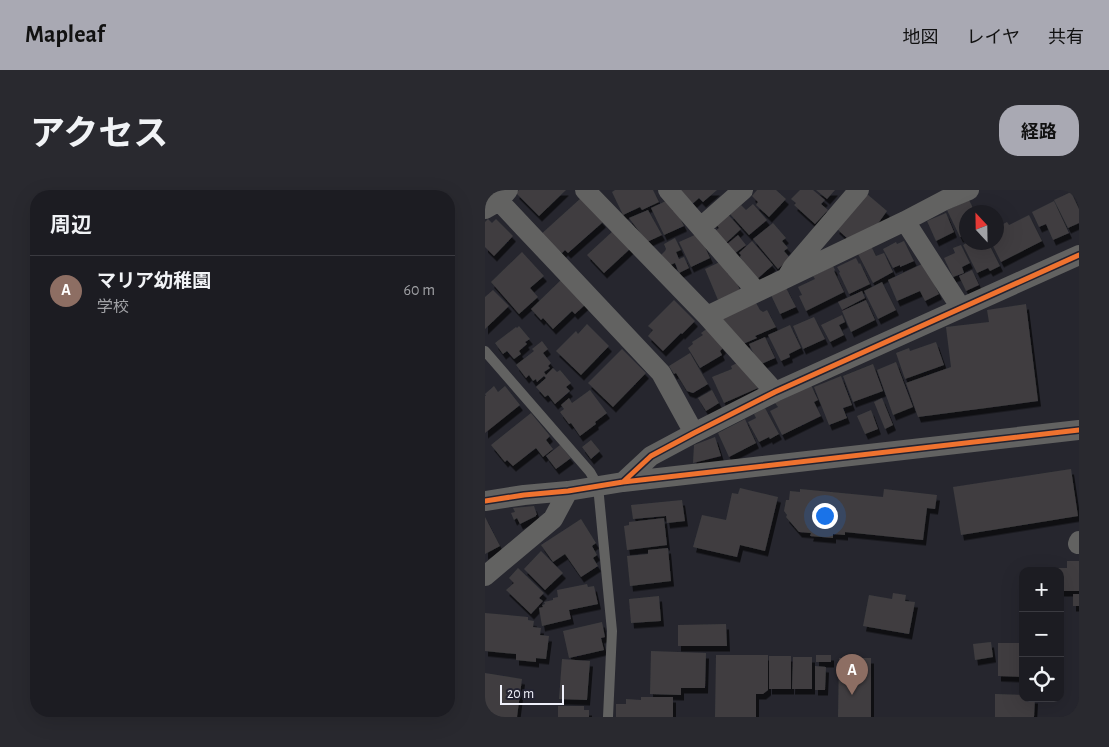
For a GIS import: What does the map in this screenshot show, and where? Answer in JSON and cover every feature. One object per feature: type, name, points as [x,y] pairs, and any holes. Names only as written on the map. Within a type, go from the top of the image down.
[{"type":"street","points":[[668,190],[757,292]]},
{"type":"street","points":[[701,227],[743,190]]},
{"type":"street","points":[[786,278],[793,267],[859,190]]},
{"type":"street","points":[[707,316],[905,221],[940,195],[969,190]]},
{"type":"street","points":[[590,191],[775,392]]},
{"type":"street","points":[[497,200],[661,373],[694,433]]},
{"type":"street","points":[[905,221],[961,308]]},
{"type":"street","points":[[623,482],[651,456],[775,392],[1079,255]]},
{"type":"street","points":[[485,501],[623,482],[1079,430]]},
{"type":"street","points":[[485,576],[553,519],[568,491]]},
{"type":"lane","points":[[485,351],[590,472],[598,486],[612,631],[608,717]]},
{"type":"building","points":[[519,190],[566,190],[539,216],[516,193]]},
{"type":"building","points":[[615,190],[653,190],[659,202],[642,210],[640,207],[623,215],[612,192]]},
{"type":"building","points":[[676,190],[717,190],[703,202],[699,198],[690,206]]},
{"type":"building","points":[[757,190],[776,190],[786,199],[769,217],[756,205],[758,202],[752,196]]},
{"type":"building","points":[[800,190],[813,190],[825,200],[821,204],[828,210],[815,224],[794,205],[796,203],[791,199]]},
{"type":"building","points":[[816,190],[835,190],[827,199]]},
{"type":"building","points":[[1071,192],[1079,209],[1079,223],[1068,228],[1054,200]]},
{"type":"building","points":[[867,194],[887,211],[874,229],[849,240],[836,228]]},
{"type":"building","points":[[581,198],[603,222],[568,253],[565,250],[562,253],[539,236]]},
{"type":"building","points":[[668,200],[673,211],[676,210],[684,226],[664,235],[651,208]]},
{"type":"building","points":[[969,200],[972,205],[959,205],[959,235],[947,210]]},
{"type":"building","points":[[1054,201],[1069,233],[1053,240],[1046,224],[1039,227],[1032,212]]},
{"type":"building","points":[[753,204],[767,220],[749,235],[730,214],[741,205],[746,210]]},
{"type":"building","points":[[648,210],[662,235],[647,242],[629,218]]},
{"type":"building","points":[[725,211],[741,229],[725,244],[714,232],[719,228],[713,221]]},
{"type":"building","points":[[946,213],[954,232],[936,241],[927,221]]},
{"type":"building","points":[[1029,215],[1042,241],[1001,262],[995,250],[1004,250],[1004,224],[1007,222],[1009,225]]},
{"type":"building","points":[[488,219],[492,223],[496,219],[513,236],[494,256],[485,247],[485,222]]},
{"type":"building","points":[[773,223],[786,238],[782,241],[788,248],[784,251],[790,258],[778,269],[753,239]]},
{"type":"building","points":[[614,230],[631,248],[604,273],[587,255]]},
{"type":"building","points":[[697,234],[701,238],[710,258],[691,267],[679,242]]},
{"type":"building","points":[[738,235],[746,245],[734,254],[726,245]]},
{"type":"building","points":[[675,238],[681,250],[676,252],[679,259],[684,257],[689,268],[679,273],[675,263],[670,265],[661,255],[666,249],[664,244]]},
{"type":"building","points":[[752,241],[773,265],[756,280],[741,262],[743,261],[739,253]]},
{"type":"building","points":[[904,241],[914,261],[893,268],[883,249],[896,242],[897,244]]},
{"type":"building","points":[[871,246],[876,256],[884,253],[893,272],[873,283],[857,252]]},
{"type":"building","points":[[959,246],[959,250],[964,250],[970,263],[962,267],[964,273],[953,277],[944,258],[955,253],[953,248]]},
{"type":"building","points":[[966,250],[992,250],[1000,266],[990,271],[988,268],[977,273]]},
{"type":"building","points":[[522,252],[544,276],[530,288],[538,297],[519,314],[491,282]]},
{"type":"building","points":[[856,258],[870,284],[849,294],[837,267]]},
{"type":"building","points":[[722,261],[728,274],[732,272],[740,290],[718,300],[705,269]]},
{"type":"building","points":[[924,263],[939,294],[925,301],[920,291],[897,301],[888,280]]},
{"type":"building","points":[[833,266],[844,292],[806,311],[799,296],[802,295],[798,287],[815,279],[813,276]]},
{"type":"building","points":[[972,270],[979,285],[966,291],[959,276]]},
{"type":"building","points":[[563,278],[587,303],[575,314],[572,311],[553,329],[531,309]]},
{"type":"building","points":[[882,282],[896,310],[878,319],[864,291]]},
{"type":"building","points":[[786,288],[796,307],[780,314],[771,295]]},
{"type":"building","points":[[493,290],[509,306],[485,329],[485,297]]},
{"type":"building","points":[[862,291],[865,298],[842,310],[838,302]]},
{"type":"building","points":[[674,300],[695,321],[663,351],[648,336],[653,330],[648,326]]},
{"type":"building","points":[[866,300],[875,320],[851,332],[842,311]]},
{"type":"building","points":[[756,303],[763,312],[767,310],[776,327],[755,336],[757,338],[743,344],[722,318]]},
{"type":"building","points":[[1026,304],[1038,401],[918,417],[906,383],[951,367],[946,327],[989,322],[987,310]]},
{"type":"building","points":[[842,315],[845,322],[839,325],[844,335],[830,342],[821,325]]},
{"type":"building","points":[[814,317],[825,339],[803,349],[793,326]]},
{"type":"building","points":[[587,324],[609,346],[581,375],[556,351],[576,331],[578,334]]},
{"type":"building","points":[[790,325],[801,348],[789,354],[790,357],[781,361],[768,335]]},
{"type":"building","points":[[519,326],[530,339],[525,342],[527,344],[519,351],[521,354],[514,359],[507,351],[503,354],[495,343]]},
{"type":"building","points":[[708,328],[723,348],[720,351],[722,355],[700,368],[688,348]]},
{"type":"building","points":[[765,337],[775,358],[759,365],[749,344]]},
{"type":"building","points":[[542,341],[548,349],[543,353],[551,363],[548,366],[550,368],[544,372],[546,375],[553,368],[557,372],[560,370],[571,383],[566,387],[570,391],[555,404],[548,395],[545,397],[536,387],[546,378],[544,376],[537,382],[536,379],[533,381],[529,375],[526,378],[516,365],[534,351],[532,349]]},
{"type":"building","points":[[936,342],[944,365],[905,379],[896,353],[909,348],[910,351]]},
{"type":"building","points":[[622,349],[646,373],[613,407],[588,383]]},
{"type":"building","points":[[690,353],[708,384],[693,393],[687,391],[676,373],[674,374],[669,366]]},
{"type":"building","points":[[896,362],[913,407],[893,415],[877,370]]},
{"type":"building","points":[[737,363],[758,388],[724,403],[712,377],[732,369],[731,366]]},
{"type":"building","points":[[873,364],[883,391],[853,402],[843,376]]},
{"type":"building","points":[[841,376],[852,405],[843,408],[847,418],[829,425],[814,387]]},
{"type":"building","points":[[811,385],[818,400],[814,402],[821,416],[782,435],[770,411],[778,407],[775,403]]},
{"type":"building","points":[[494,386],[498,392],[505,386],[520,405],[485,433],[485,394]]},
{"type":"building","points":[[590,390],[607,413],[580,436],[560,412],[564,409],[561,405],[569,398],[572,403]]},
{"type":"building","points":[[712,390],[719,403],[706,411],[698,398]]},
{"type":"building","points":[[882,398],[893,425],[885,429],[874,402]]},
{"type":"building","points":[[765,408],[779,434],[759,442],[748,422],[756,418],[754,414]]},
{"type":"building","points":[[871,410],[878,429],[865,434],[857,416]]},
{"type":"building","points":[[531,413],[550,436],[546,440],[553,449],[543,457],[536,448],[513,466],[507,460],[505,462],[491,445]]},
{"type":"building","points":[[745,419],[756,443],[729,457],[718,433]]},
{"type":"building","points":[[715,437],[721,456],[693,463],[694,445]]},
{"type":"building","points":[[591,440],[600,451],[591,459],[582,447]]},
{"type":"building","points":[[560,445],[571,458],[556,469],[546,456]]},
{"type":"building","points":[[1071,469],[1078,516],[961,535],[953,487]]},
{"type":"building","points":[[740,488],[778,497],[765,551],[740,545],[737,557],[693,547],[702,515],[726,520],[732,493],[738,494]]},
{"type":"building","points":[[800,489],[883,497],[884,489],[937,495],[935,509],[927,508],[923,540],[845,532],[845,535],[833,534],[833,538],[810,536],[811,533],[799,532],[786,517],[787,515],[784,511],[786,500],[789,500],[790,491],[800,492]]},
{"type":"building","points":[[682,500],[685,521],[667,523],[666,516],[633,519],[631,505]]},
{"type":"building","points":[[534,506],[536,516],[520,524],[517,518],[514,520],[511,513],[515,512],[513,508]]},
{"type":"building","points":[[485,517],[500,546],[485,554]]},
{"type":"building","points":[[664,518],[667,545],[627,550],[624,526],[629,525],[629,522]]},
{"type":"building","points":[[581,519],[596,543],[592,546],[597,555],[593,558],[598,566],[581,577],[565,554],[553,562],[541,545]]},
{"type":"building","points":[[668,548],[671,581],[630,586],[627,556],[648,554],[648,550]]},
{"type":"building","points":[[541,551],[563,573],[545,590],[524,569]]},
{"type":"building","points":[[1067,561],[1079,561],[1079,591],[1064,591],[1064,568],[1067,568]]},
{"type":"building","points":[[518,568],[544,593],[539,598],[543,601],[531,614],[506,590],[514,583],[509,578]]},
{"type":"building","points":[[587,584],[588,587],[594,586],[598,604],[569,610],[571,619],[542,626],[539,608],[543,607],[544,602],[558,597],[557,590]]},
{"type":"building","points":[[893,593],[906,595],[905,601],[915,602],[909,634],[863,626],[869,595],[892,599]]},
{"type":"building","points":[[1073,594],[1079,594],[1079,606],[1073,606]]},
{"type":"building","points":[[659,596],[661,621],[631,623],[629,599]]},
{"type":"building","points":[[485,613],[528,617],[528,620],[534,621],[533,627],[541,628],[540,635],[549,636],[546,659],[536,658],[536,662],[516,660],[516,654],[485,651]]},
{"type":"building","points":[[602,622],[605,637],[601,638],[604,650],[569,658],[563,631]]},
{"type":"building","points":[[726,624],[727,646],[678,646],[678,625]]},
{"type":"building","points":[[991,642],[993,657],[975,660],[973,644]]},
{"type":"building","points":[[998,643],[1019,643],[1019,677],[998,676]]},
{"type":"building","points":[[651,651],[706,653],[705,688],[681,688],[681,695],[650,694]]},
{"type":"building","points":[[716,655],[768,655],[768,690],[763,694],[756,694],[756,717],[715,717]]},
{"type":"building","points":[[816,655],[831,655],[831,662],[816,662]]},
{"type":"building","points":[[769,656],[791,656],[791,689],[769,689]]},
{"type":"building","points":[[793,657],[812,657],[812,689],[792,689]]},
{"type":"building","points":[[839,658],[871,658],[871,717],[838,717]]},
{"type":"building","points":[[562,659],[590,661],[587,700],[559,699]]},
{"type":"building","points":[[815,666],[826,667],[825,690],[815,690]]},
{"type":"building","points":[[485,673],[522,679],[517,717],[485,717]]},
{"type":"building","points":[[995,694],[1019,695],[1019,702],[1035,702],[1034,717],[995,717]]},
{"type":"building","points":[[641,697],[673,697],[673,717],[616,717],[616,704],[626,704],[626,699],[641,700]]},
{"type":"building","points":[[558,706],[584,706],[584,710],[589,710],[589,717],[558,717]]},
{"type":"cycle path","points":[[623,482],[651,456],[775,392],[1079,255]]},
{"type":"cycle path","points":[[485,501],[623,482],[1079,430]]},
{"type":"place","name":"マリア幼稚園","points":[[852,695]]}]
